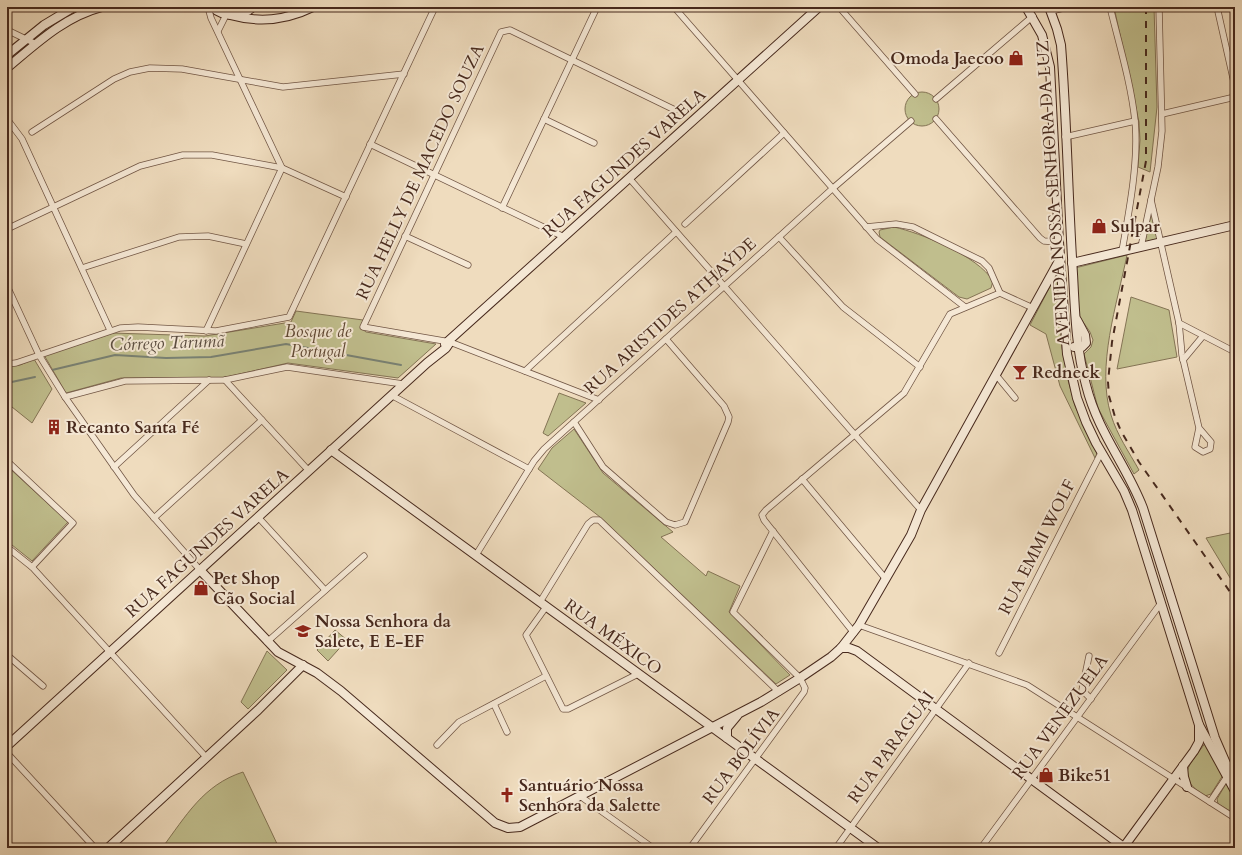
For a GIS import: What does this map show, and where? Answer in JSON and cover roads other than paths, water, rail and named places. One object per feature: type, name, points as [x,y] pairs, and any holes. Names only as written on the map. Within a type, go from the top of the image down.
[{"type":"main road","points":[[7,55],[48,22],[74,7]]},
{"type":"main road","points":[[7,68],[65,22],[102,7]]},
{"type":"main road","points":[[212,7],[228,15],[251,20],[274,20],[290,16],[313,7]]},
{"type":"main road","points":[[228,15],[240,14],[253,7]]},
{"type":"main road","name":"RUA FAGUNDES VARELA","points":[[7,746],[427,363],[432,356],[450,342],[737,79],[819,7]]},
{"type":"main road","name":"AVENIDA NOSSA SENHORA DA LUZ","points":[[1026,7],[1033,16],[1042,35],[1050,67],[1065,339],[1070,372],[1081,409],[1101,452],[1128,501],[1162,603],[1199,725],[1228,774],[1235,781]]},
{"type":"main road","name":"AVENIDA NOSSA SENHORA DA LUZ","points":[[1050,9],[1061,45],[1072,263],[1078,348],[1086,385],[1098,422],[1130,478],[1143,508],[1215,738],[1235,791]]},
{"type":"main road","points":[[1057,206],[1063,202],[1069,209]]},
{"type":"main road","points":[[1072,263],[1235,226]]},
{"type":"main road","points":[[200,570],[267,642],[283,656],[303,665],[341,691],[488,818],[508,828],[520,827],[779,692],[841,648],[859,625],[911,535],[921,510],[1060,259]]},
{"type":"main road","points":[[1065,339],[1071,346],[1078,348]]},
{"type":"main road","name":"RUA MÉXICO","points":[[331,450],[878,848]]},
{"type":"main road","points":[[854,633],[853,642],[856,651]]},
{"type":"main road","points":[[841,648],[849,648],[856,651],[1124,848],[1199,742],[1199,725]]},
{"type":"main road","points":[[108,848],[270,699],[303,665]]},
{"type":"main road","points":[[727,738],[729,725],[740,713]]},
{"type":"main road","points":[[1183,766],[1187,787]]},
{"type":"street","points":[[208,7],[211,18],[282,168]]},
{"type":"street","points":[[7,364],[16,363],[38,354],[110,330],[128,327],[206,331],[225,330],[289,317],[435,7]]},
{"type":"street","points":[[502,208],[597,7]]},
{"type":"street","points":[[674,7],[880,242],[965,307]]},
{"type":"street","points":[[839,7],[915,94]]},
{"type":"street","points":[[1050,9],[1068,7]]},
{"type":"street","points":[[1110,7],[1135,121],[1136,150],[1122,251]]},
{"type":"street","points":[[1142,247],[1161,149],[1162,114],[1159,7]]},
{"type":"street","points":[[1217,7],[1235,86]]},
{"type":"street","points":[[218,31],[228,15]]},
{"type":"street","points":[[936,99],[1033,16]]},
{"type":"street","points":[[7,30],[36,44]]},
{"type":"street","name":"RUA HELLY DE MACEDO SOUZA","points":[[450,342],[363,327],[499,35],[504,30],[510,30],[572,60]]},
{"type":"street","points":[[572,60],[675,110]]},
{"type":"street","points":[[32,132],[106,84],[120,76],[140,70],[170,68],[279,86],[294,86],[404,74]]},
{"type":"street","points":[[1162,114],[1235,97]]},
{"type":"street","points":[[7,119],[22,139],[110,330]]},
{"type":"street","points":[[544,119],[594,143]]},
{"type":"street","points":[[936,119],[1040,238],[1044,241],[1059,242]]},
{"type":"street","name":"RUA ARISTIDES ATHAÝDE","points":[[476,555],[529,469],[544,449],[778,237],[910,121]]},
{"type":"street","points":[[1065,137],[1135,121]]},
{"type":"street","points":[[685,224],[784,133]]},
{"type":"street","points":[[370,144],[564,237]]},
{"type":"street","points":[[7,229],[134,168],[170,157],[196,154],[212,155],[282,168],[346,197]]},
{"type":"street","points":[[206,331],[282,168]]},
{"type":"street","points":[[628,178],[921,510]]},
{"type":"street","points":[[1151,200],[1179,323],[1183,360],[1199,428]]},
{"type":"street","points":[[866,227],[896,224],[920,230],[987,265],[1000,292],[1033,308]]},
{"type":"street","points":[[525,371],[676,232]]},
{"type":"street","points":[[82,268],[178,237],[208,236],[246,244]]},
{"type":"street","points":[[406,236],[468,265]]},
{"type":"street","points":[[778,237],[843,307],[920,367]]},
{"type":"street","points":[[7,286],[38,354],[65,397],[114,467],[154,518],[200,570]]},
{"type":"street","points":[[854,633],[764,520],[762,515],[802,479],[904,393],[950,314],[1000,292]]},
{"type":"street","points":[[1179,323],[1235,352]]},
{"type":"street","points":[[1183,360],[1203,336]]},
{"type":"street","points":[[574,422],[599,461],[609,472],[666,522],[675,525],[685,522],[728,422],[729,416],[724,406],[666,339]]},
{"type":"street","points":[[450,342],[599,400]]},
{"type":"street","points":[[1186,371],[1190,353]]},
{"type":"street","points":[[65,397],[125,381],[225,380],[287,367],[403,384]]},
{"type":"street","points":[[996,375],[1015,398]]},
{"type":"street","points":[[114,467],[209,380]]},
{"type":"street","points":[[225,380],[308,471]]},
{"type":"street","points":[[391,395],[529,469]]},
{"type":"street","points":[[154,518],[262,420]]},
{"type":"street","name":"RUA EMMI WOLF","points":[[999,653],[1101,452]]},
{"type":"street","points":[[7,461],[73,523],[32,567]]},
{"type":"street","points":[[802,479],[885,578]]},
{"type":"street","points":[[258,516],[325,590]]},
{"type":"street","points":[[638,674],[566,709],[561,707],[526,635],[588,524],[596,519],[601,521],[779,692]]},
{"type":"street","points":[[773,531],[733,612],[800,678]]},
{"type":"street","points":[[7,547],[32,567],[206,757]]},
{"type":"street","points":[[267,642],[364,556]]},
{"type":"street","name":"RUA VENEZUELA","points":[[981,848],[1162,603]]},
{"type":"street","points":[[859,625],[1027,685],[1235,818]]},
{"type":"street","points":[[7,655],[43,686]]},
{"type":"street","points":[[1089,656],[1082,690],[1091,698]]},
{"type":"street","name":"RUA PARAGUAI","points":[[836,848],[968,663]]},
{"type":"street","points":[[438,745],[459,722],[546,676]]},
{"type":"street","name":"RUA BOLÍVIA","points":[[690,848],[802,697],[805,688],[800,678]]},
{"type":"street","points":[[494,704],[507,732]]},
{"type":"street","points":[[7,753],[95,848]]},
{"type":"street","points":[[1210,802],[1228,774]]},
{"type":"street","points":[[580,796],[653,848]]},
{"type":"waterway","name":"Córrego Tarumã","points":[[52,370],[115,355],[166,358],[211,357],[286,344],[401,365]]},
{"type":"waterway","name":"Córrego Tarumã","points":[[7,383],[35,377]]},
{"type":"railway","points":[[1146,7],[1146,161],[1112,342],[1108,382],[1109,396],[1121,431],[1139,462],[1235,599]]},
{"type":"place","name":"Omoda Jaecoo","points":[[1016,58]]},
{"type":"place","name":"Sulpar","points":[[1099,226]]},
{"type":"place","name":"Redneck","points":[[1020,372]]},
{"type":"place","name":"Recanto Santa Fé","points":[[54,427]]},
{"type":"place","name":"Pet Shop Cão Social","points":[[201,588]]},
{"type":"place","name":"Nossa Senhora da Salete, E E-EF","points":[[303,631]]},
{"type":"place","name":"Bike51","points":[[1046,775]]},
{"type":"place","name":"Santuário Nossa Senhora da Salette","points":[[507,795]]},
{"type":"park label","name":"Bosque de Portugal","points":[[318,341]]}]
